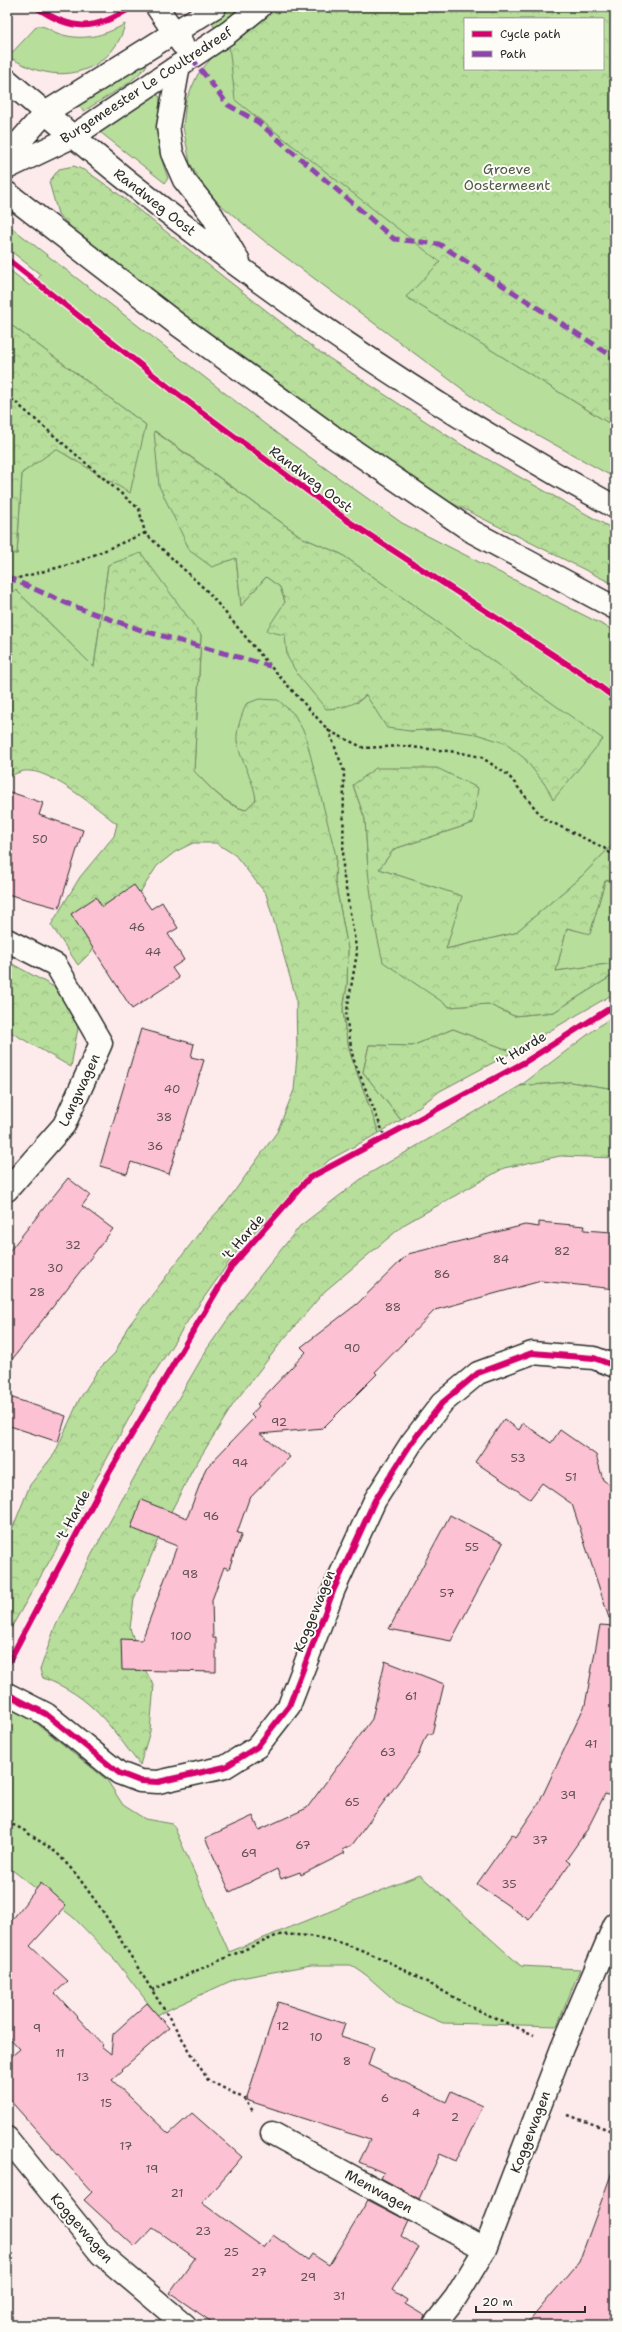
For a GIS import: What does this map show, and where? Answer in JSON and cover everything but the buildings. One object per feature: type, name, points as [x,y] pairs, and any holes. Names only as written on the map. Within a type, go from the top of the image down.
[{"type":"street","points":[[157,7],[173,32],[185,61],[168,127],[172,153],[184,180],[212,215],[244,270]]},
{"type":"street","name":"Burgemeester Le Coultredreef","points":[[7,156],[45,113],[215,7]]},
{"type":"street","name":"Burgemeester Le Coultredreef","points":[[7,168],[72,137],[229,32],[260,7]]},
{"type":"street","name":"Randweg Oost","points":[[7,80],[72,137],[179,222],[244,270],[426,397],[522,456],[615,507]]},
{"type":"street","points":[[7,193],[183,329],[332,436],[473,532],[615,608]]},
{"type":"street","name":"Langwagen","points":[[7,940],[56,965],[100,1043],[64,1125],[7,1190]]},
{"type":"street","name":"Koggewagen","points":[[7,1694],[46,1714],[120,1773],[140,1781],[158,1782],[225,1767],[257,1747],[289,1706],[334,1589],[375,1500],[412,1442],[442,1403],[478,1373],[532,1353],[594,1358],[615,1366]]},
{"type":"street","name":"Koggewagen","points":[[434,2325],[456,2297],[485,2249],[562,2048],[614,1929]]},
{"type":"street","name":"Menwagen","points":[[272,2133],[485,2249]]},
{"type":"street","name":"Koggewagen","points":[[7,2138],[101,2254],[185,2325]]},
{"type":"path","points":[[7,394],[139,510],[146,533],[208,592],[270,666],[329,731],[344,771],[343,872],[357,953],[346,1016],[353,1058],[385,1137]]},
{"type":"path","points":[[7,581],[75,562],[146,533]]},
{"type":"path","points":[[329,731],[364,748],[402,746],[457,752],[481,757],[508,775],[543,818],[604,848],[615,857]]},
{"type":"path","points":[[378,1141],[392,1133]]},
{"type":"path","points":[[7,1822],[22,1829],[57,1853],[76,1874],[102,1910],[208,2080],[243,2098],[272,2133]]},
{"type":"path","points":[[152,1990],[278,1935],[297,1936],[353,1947],[407,1970],[469,2005],[562,2048]]},
{"type":"path","points":[[541,2106],[615,2132]]},
{"type":"green space","points":[[231,7],[248,7],[217,28],[214,27],[212,22],[215,16]]},
{"type":"green space","name":"Groeve Oostermeent","points":[[273,7],[615,7],[615,381],[406,296],[615,427],[615,478],[485,406],[268,244],[216,201],[201,183],[190,163],[183,127],[186,100],[198,74],[215,54],[229,45]]},
{"type":"green space","name":"Groeve Oostermeent","points":[[273,7],[615,7],[615,427],[406,297],[440,262],[235,100],[229,45]]},
{"type":"green space","points":[[125,24],[121,37],[106,57],[84,70],[58,74],[45,72],[31,68],[8,57],[37,26],[45,27],[66,36],[84,37],[109,32]]},
{"type":"green space","points":[[145,62],[147,64],[145,68],[129,83],[84,111],[79,107],[78,104]]},
{"type":"green space","points":[[156,94],[160,97],[158,138],[161,156],[168,178],[165,183],[100,132],[99,129]]},
{"type":"green space","points":[[74,166],[86,171],[112,189],[315,349],[462,445],[615,530],[615,585],[416,485],[204,335],[74,230],[58,214],[49,182],[59,169]]},
{"type":"green space","points":[[7,224],[279,435],[402,523],[615,631],[615,842],[582,876],[515,933],[446,949],[461,896],[379,869],[394,849],[473,823],[353,785],[365,819],[368,870],[449,1007],[488,1004],[514,1016],[554,1012],[615,974],[615,993],[513,1052],[453,1029],[412,1046],[369,1045],[363,1072],[401,1120],[379,1133],[351,1056],[345,1030],[343,1009],[347,985],[348,949],[335,881],[336,856],[237,741],[255,788],[256,800],[245,810],[223,799],[194,771],[201,635],[108,565],[94,667],[16,590],[7,596],[7,553],[17,554],[22,473],[56,448],[77,462],[146,425],[7,322],[7,268],[30,286],[41,275],[7,248]],"holes":[[[155,431],[303,538],[341,554],[603,740],[547,787],[523,756],[505,742],[483,734],[458,730],[410,731],[366,695],[357,703],[287,656],[285,602],[280,587],[266,577],[241,605],[236,558]]]},
{"type":"green space","points":[[7,322],[146,425],[130,493],[56,449],[22,473],[17,554],[7,553]]},
{"type":"green space","points":[[154,431],[303,538],[341,554],[603,739],[553,800],[547,787],[524,758],[505,743],[476,734],[440,729],[410,731],[387,728],[366,695],[357,702],[348,706],[326,709],[298,675],[287,656],[285,635],[266,631],[285,602],[280,587],[266,577],[241,606],[236,558],[212,567],[190,551],[159,486]]},
{"type":"green space","points":[[141,553],[201,635],[194,771],[223,799],[230,804],[245,810],[256,800],[253,785],[241,756],[237,741],[238,727],[246,704],[259,699],[278,700],[294,714],[305,734],[336,856],[335,881],[348,949],[347,985],[343,1009],[345,1030],[351,1056],[379,1133],[329,1160],[242,1244],[191,1316],[151,1378],[80,1508],[7,1635],[7,1542],[30,1485],[55,1453],[79,1400],[98,1370],[115,1353],[127,1328],[206,1224],[226,1203],[277,1132],[294,1090],[297,1055],[296,998],[266,894],[235,855],[216,843],[193,843],[175,852],[157,866],[141,891],[100,915],[110,933],[78,965],[51,925],[80,877],[114,836],[117,824],[63,784],[40,773],[24,771],[7,779],[7,693],[10,692],[7,682],[7,596],[16,590],[94,667],[108,565]]},
{"type":"green space","points":[[376,768],[437,768],[478,788],[473,823],[394,849],[379,869],[462,896],[446,949],[515,933],[582,876],[615,842],[615,878],[605,881],[590,934],[567,928],[556,971],[615,963],[615,974],[554,1012],[514,1016],[488,1004],[450,1007],[383,962],[374,922],[368,870],[365,819],[353,785]]},
{"type":"green space","points":[[615,878],[615,963],[556,971],[567,928],[590,933],[605,881]]},
{"type":"green space","points":[[7,961],[76,999],[78,1028],[71,1067],[7,1030]]},
{"type":"green space","points":[[615,1014],[615,1089],[570,1082],[520,1086]]},
{"type":"green space","points":[[453,1029],[513,1052],[440,1091],[401,1120],[363,1072],[369,1045],[412,1046]]},
{"type":"green space","points":[[570,1082],[615,1089],[615,1158],[560,1156],[504,1168],[405,1224],[325,1291],[283,1340],[234,1403],[193,1469],[163,1527],[134,1599],[130,1628],[142,1665],[154,1685],[150,1731],[140,1765],[119,1737],[98,1713],[87,1703],[60,1685],[43,1678],[40,1670],[55,1627],[92,1554],[207,1349],[244,1296],[300,1226],[365,1176],[520,1086]]},
{"type":"green space","points":[[7,1703],[14,1705],[107,1780],[123,1805],[145,1819],[173,1824],[229,1952],[420,1875],[521,1966],[580,1969],[557,2026],[443,2023],[400,2005],[366,1975],[351,1965],[311,1965],[235,1979],[157,2015],[116,1961],[74,1918],[7,1866]]},
{"type":"marked path","points":[[191,57],[228,105],[258,122],[394,239],[439,244],[615,358]]},
{"type":"marked path","points":[[7,577],[73,606],[141,630],[270,666]]},
{"type":"cycle path","points":[[36,7],[61,21],[84,25],[106,21],[132,7]]},
{"type":"cycle path","points":[[7,259],[171,389],[348,521],[584,675],[615,698]]},
{"type":"cycle path","name":"'t Harde","points":[[7,1665],[109,1473],[231,1267],[309,1178],[525,1062],[615,1005]]},
{"type":"cycle path","points":[[7,1694],[46,1714],[119,1773],[140,1781],[158,1782],[225,1767],[257,1747],[289,1706],[334,1589],[375,1500],[412,1442],[442,1403],[478,1373],[532,1353],[594,1358],[615,1366]]}]
